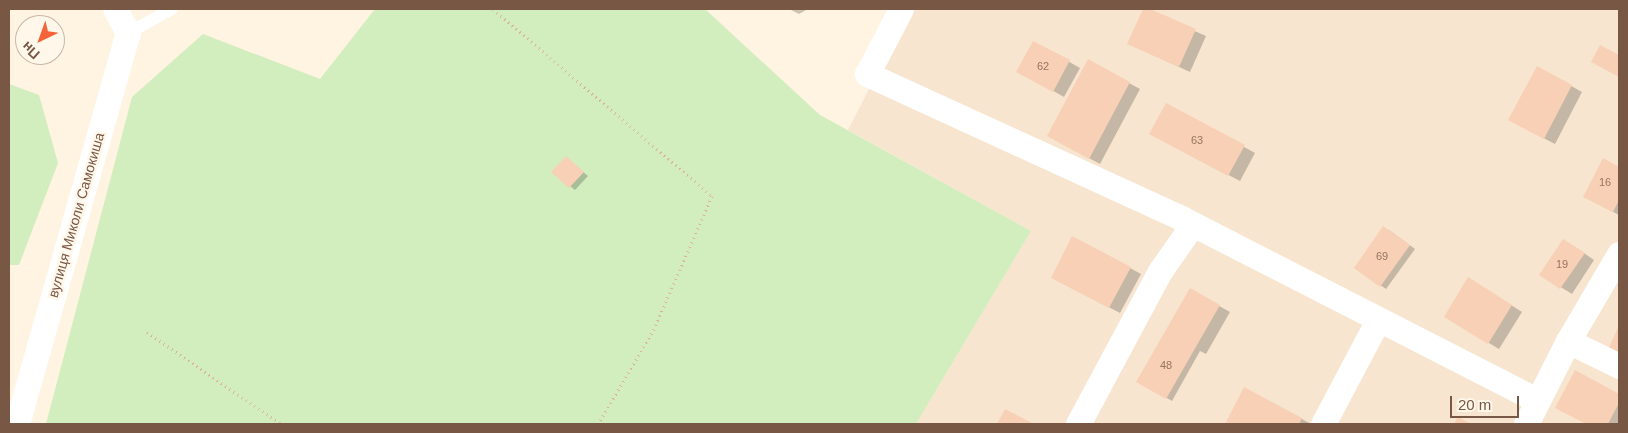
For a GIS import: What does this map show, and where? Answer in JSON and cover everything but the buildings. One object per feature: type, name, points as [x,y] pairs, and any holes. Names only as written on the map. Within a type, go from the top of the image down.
[{"type":"street","points":[[115,9],[128,33]]},
{"type":"street","points":[[901,9],[867,74],[1193,224],[1538,401]]},
{"type":"street","name":"вулиця Миколи Самокиша","points":[[17,424],[128,33]]},
{"type":"street","points":[[1078,424],[1160,270],[1193,224]]},
{"type":"street","points":[[1526,424],[1568,342],[1619,254]]},
{"type":"street","points":[[1323,424],[1378,320]]},
{"type":"street","points":[[1568,342],[1619,366]]},
{"type":"lane","points":[[128,33],[172,9]]},
{"type":"path","points":[[492,9],[712,196],[654,329],[598,424]]},
{"type":"path","points":[[147,332],[281,424]]},
{"type":"shaded area","points":[[910,9],[1619,9],[1619,424],[916,424],[1031,231],[848,130]]},
{"type":"green space","points":[[375,9],[705,9],[820,115],[1031,231],[916,424],[46,424],[132,97],[203,34],[320,79]]},
{"type":"green space","points":[[9,84],[39,95],[58,163],[19,265],[9,265]]}]
